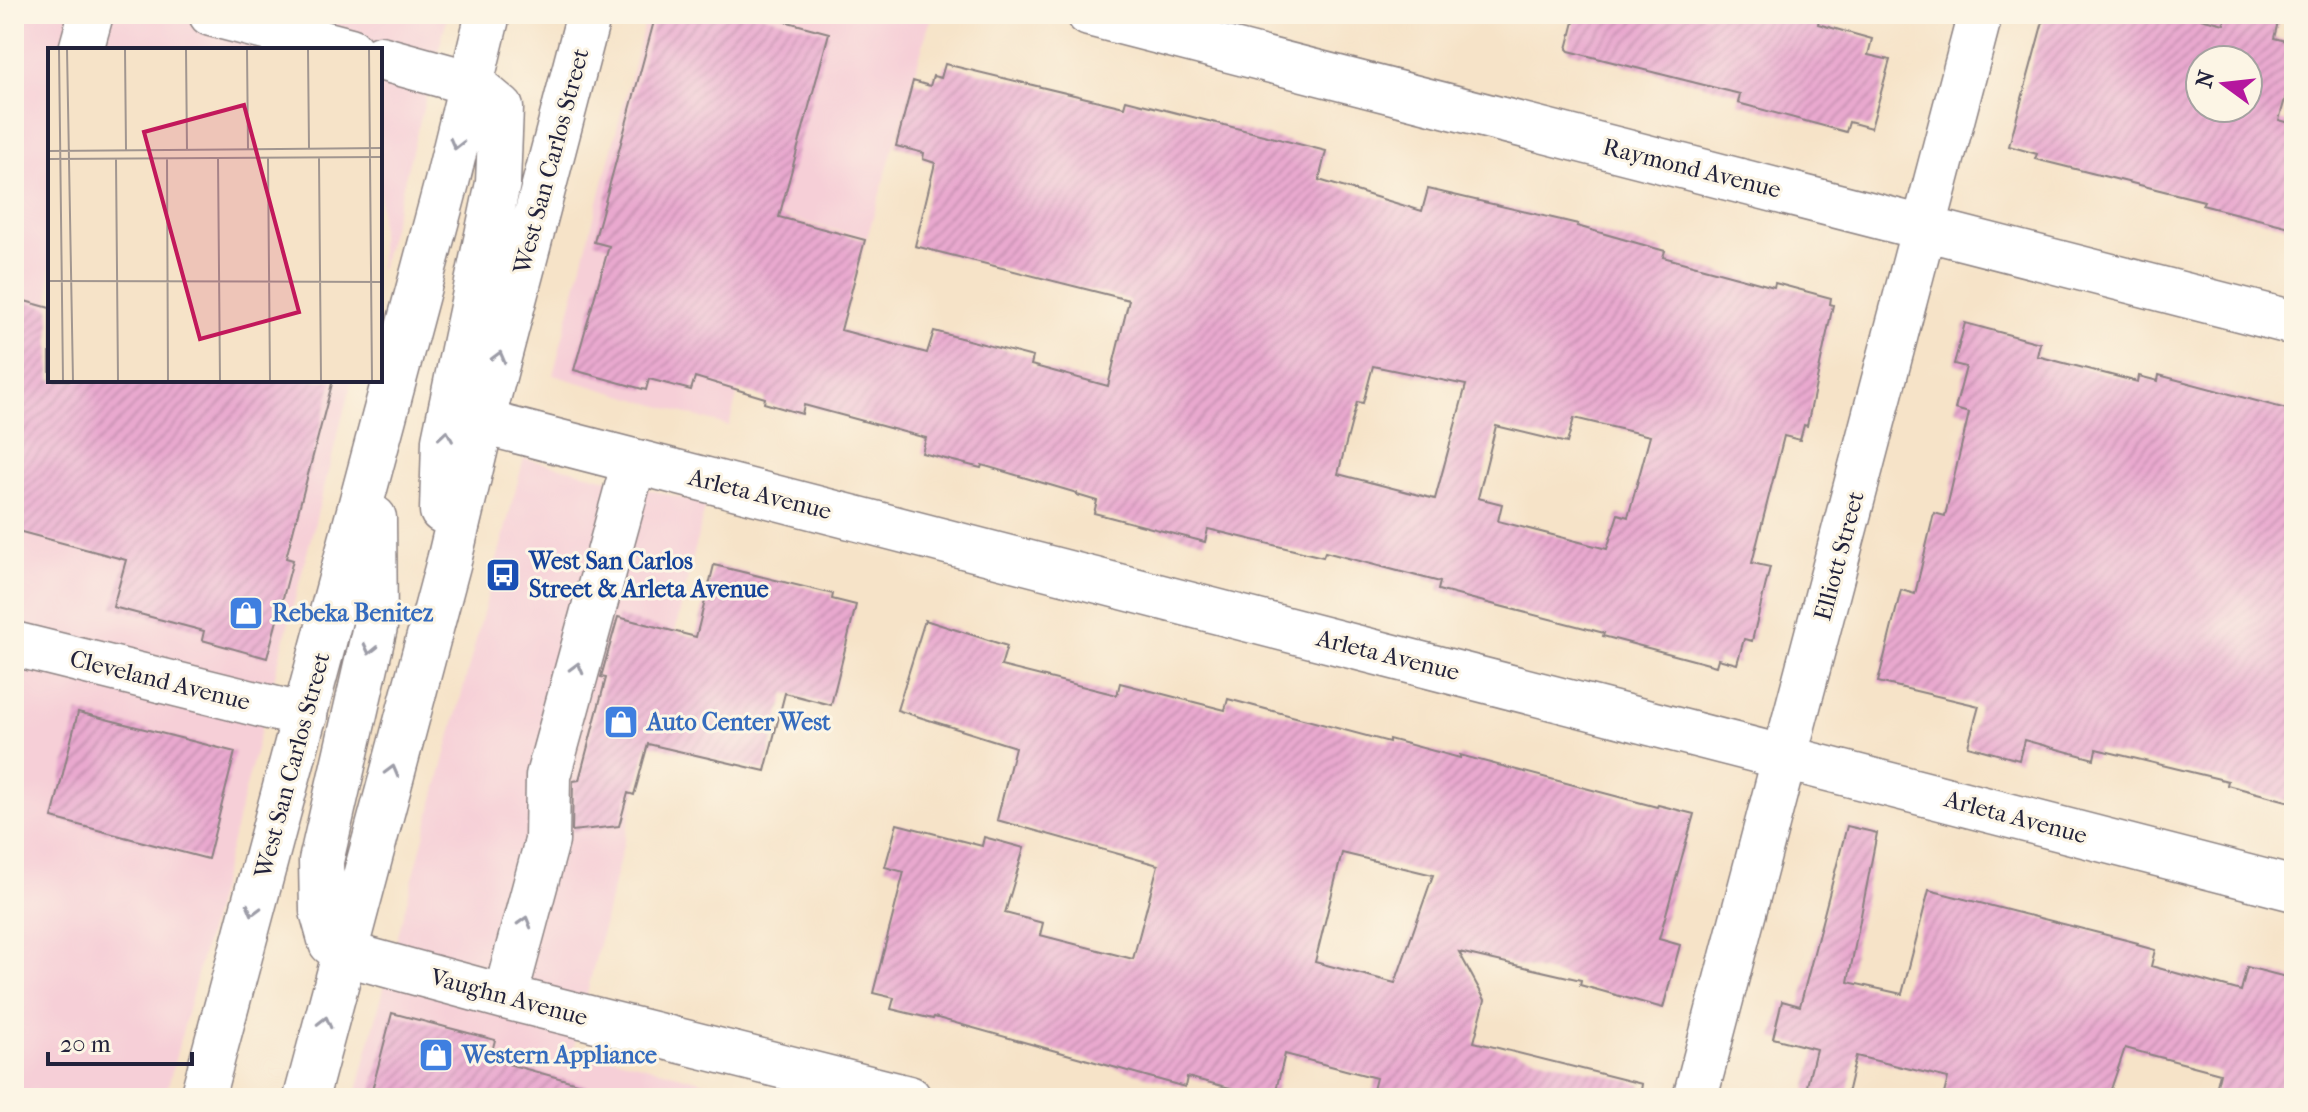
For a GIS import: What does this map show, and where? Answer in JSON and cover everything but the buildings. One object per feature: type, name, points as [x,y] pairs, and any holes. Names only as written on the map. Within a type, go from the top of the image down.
[{"type":"street","points":[[82,48],[91,14]]},
{"type":"street","points":[[211,14],[342,48]]},
{"type":"street","name":"West San Carlos Street","points":[[202,1098],[488,14]]},
{"type":"street","name":"West San Carlos Street","points":[[306,1098],[589,14]]},
{"type":"street","name":"Raymond Avenue","points":[[1089,14],[2294,323]]},
{"type":"street","name":"Elliott Street","points":[[1695,1098],[1980,14]]},
{"type":"street","points":[[382,59],[471,83],[501,108],[498,183],[444,440],[439,598]]},
{"type":"street","name":"Arleta Avenue","points":[[482,422],[2294,889]]},
{"type":"street","points":[[343,953],[331,943],[322,911],[321,861],[375,627],[373,459]]},
{"type":"street","points":[[505,997],[547,841],[548,776],[634,462]]},
{"type":"street","name":"Cleveland Avenue","points":[[14,644],[305,716]]},
{"type":"street","name":"Vaughn Avenue","points":[[343,953],[505,997],[782,1083],[904,1097]]},
{"type":"shaded area","points":[[14,14],[448,14],[382,265],[382,48],[48,48],[48,382],[351,382],[165,1098],[14,1098]]},
{"type":"shaded area","points":[[647,14],[932,14],[867,238],[784,217],[729,426],[553,375]]},
{"type":"shaded area","points":[[524,458],[706,504],[574,1047],[764,1098],[355,1098]]},
{"type":"place","name":"West San Carlos Street & Arleta Avenue","points":[[503,575]]},
{"type":"place","name":"Rebeka Benitez","points":[[246,613]]},
{"type":"place","name":"Auto Center West","points":[[621,722]]},
{"type":"place","name":"Western Appliance","points":[[436,1055]]}]
